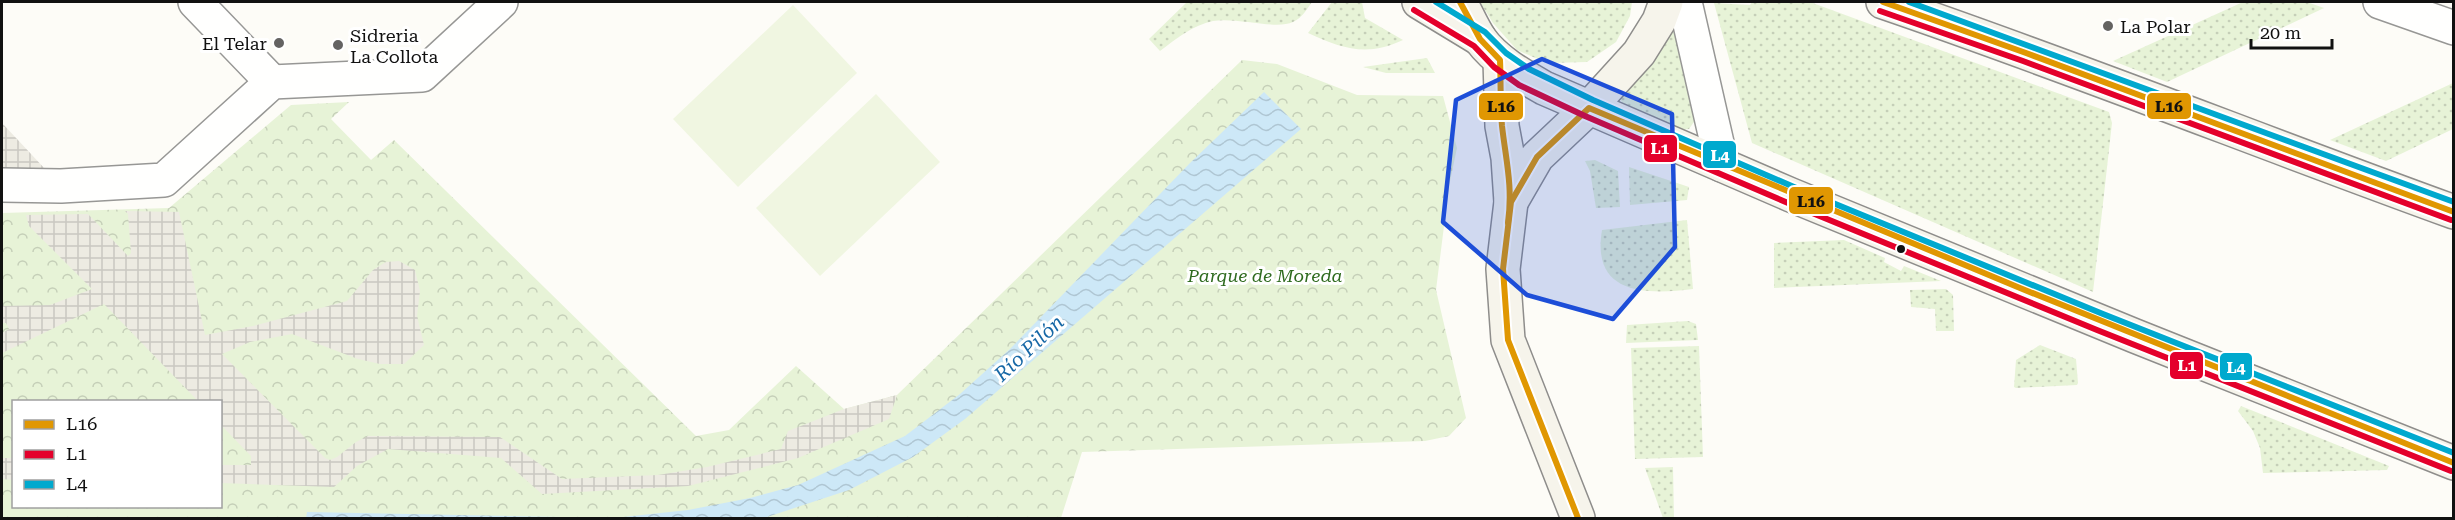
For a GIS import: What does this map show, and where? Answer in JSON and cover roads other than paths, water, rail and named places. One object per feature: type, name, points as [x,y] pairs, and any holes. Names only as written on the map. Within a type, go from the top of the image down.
[{"type":"main road","points":[[1419,2],[1544,88],[1722,165],[2118,329],[2454,463]]},
{"type":"main road","points":[[1460,2],[1490,49],[1508,158],[1511,202],[1503,268],[1508,340],[1578,519]]},
{"type":"main road","points":[[1511,202],[1537,157],[1589,108],[1640,53],[1659,21],[1666,2]]},
{"type":"main road","points":[[1883,2],[2125,89],[2285,151],[2454,212]]},
{"type":"street","points":[[195,2],[272,82]]},
{"type":"street","points":[[2,185],[61,186],[164,180],[272,82],[422,75],[501,2]]},
{"type":"street","points":[[1685,2],[1722,165]]},
{"type":"street","points":[[2380,2],[2438,16]]},
{"type":"water","name":"Río Pilón","points":[[1264,92],[1301,129],[965,419],[913,457],[849,490],[764,518],[614,518],[688,510],[750,498],[798,485],[905,436],[960,394],[1010,349],[1190,163]]},
{"type":"water","points":[[307,512],[614,518],[306,518]]},
{"type":"place","name":"La Polar","points":[[2108,26]]},
{"type":"place","name":"El Telar","points":[[279,43]]},
{"type":"place","name":"Sidreria La Collota","points":[[338,45]]},
{"type":"park label","name":"Parque de Moreda","points":[[1265,275]]}]
